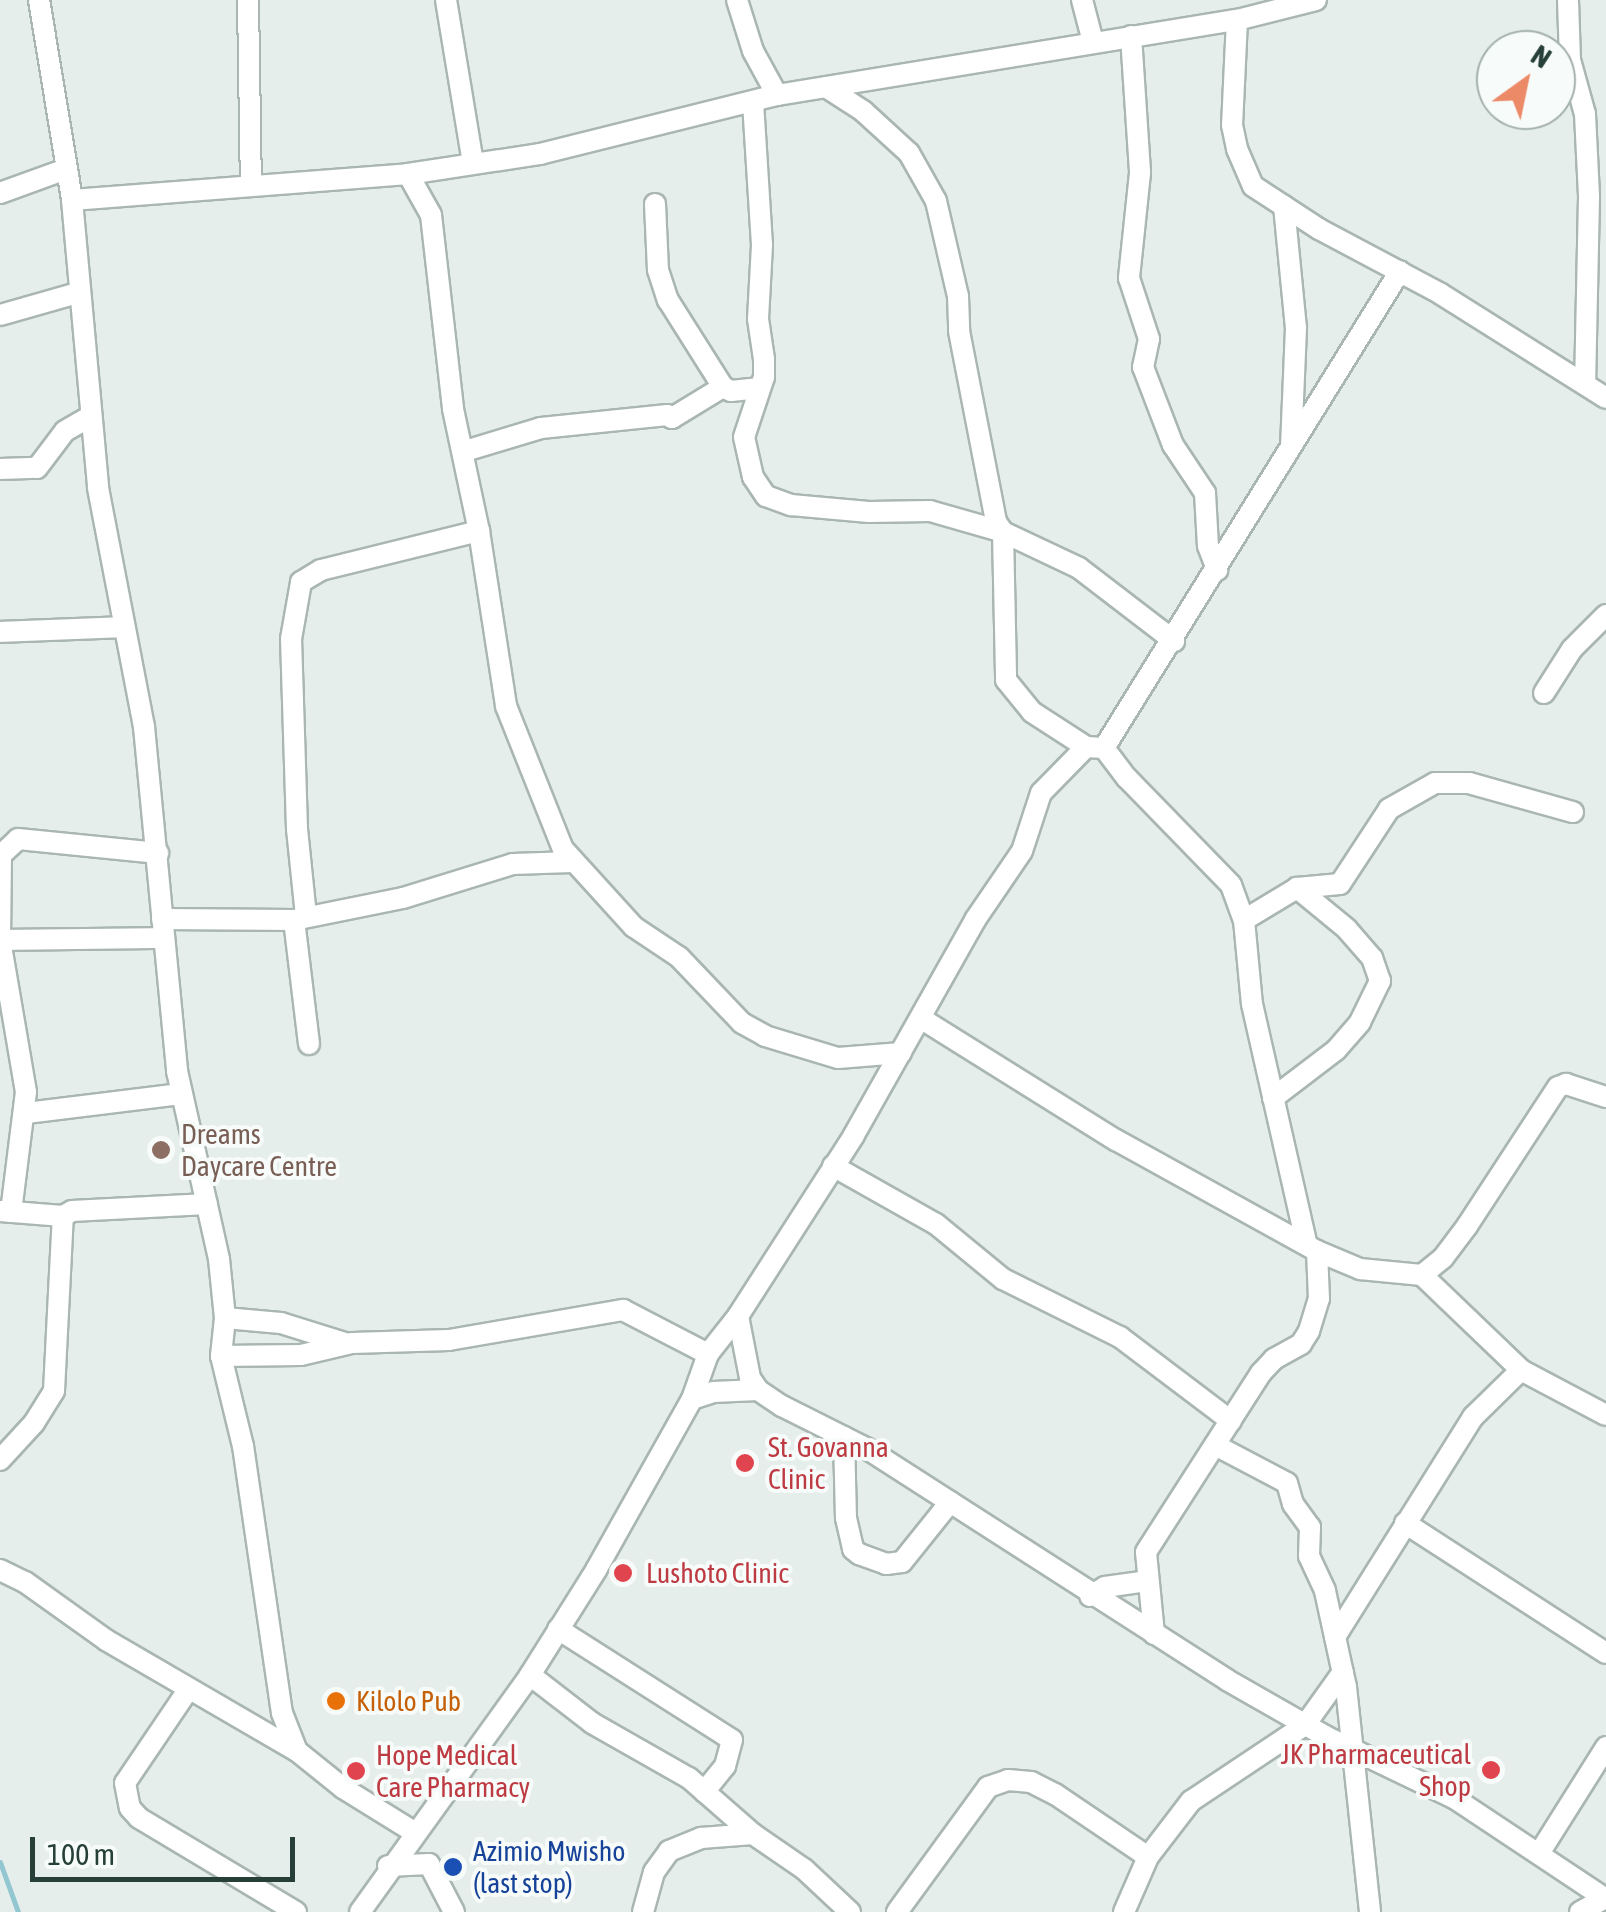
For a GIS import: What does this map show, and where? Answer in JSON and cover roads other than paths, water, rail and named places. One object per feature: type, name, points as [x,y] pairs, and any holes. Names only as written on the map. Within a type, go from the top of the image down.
[{"type":"street","points":[[39,0],[72,200],[90,416],[123,627],[141,710],[181,1094],[208,1204],[225,1318],[221,1356],[242,1446],[282,1713],[297,1751]]},
{"type":"street","points":[[248,0],[251,185]]},
{"type":"street","points":[[446,0],[473,164]]},
{"type":"street","points":[[737,0],[753,51],[777,95]]},
{"type":"street","points":[[1082,0],[1092,42]]},
{"type":"street","points":[[72,200],[408,174],[561,150],[777,95],[1238,20],[1316,0]]},
{"type":"street","points":[[1568,0],[1570,60],[1596,170],[1585,383]]},
{"type":"street","points":[[1238,20],[1231,101],[1236,149],[1254,186],[1606,398]]},
{"type":"street","points":[[1131,36],[1140,173],[1129,278],[1149,339],[1143,367],[1172,445],[1205,493],[1208,546],[1216,570]]},
{"type":"street","points":[[826,87],[864,110],[909,153],[936,201],[958,296],[959,331],[987,489],[1002,532],[1006,680],[1032,712],[1095,747],[1216,866],[1231,885],[1244,920],[1252,1004],[1312,1246],[1319,1295],[1300,1344],[1274,1359],[1146,1552],[1154,1634]]},
{"type":"street","points":[[753,102],[762,246],[758,319],[764,359],[760,388],[748,415],[745,456],[761,492],[773,500],[811,509],[930,511],[1002,532],[1080,568],[1174,640]]},
{"type":"street","points":[[442,168],[429,208],[452,409],[465,451],[506,706],[554,833],[572,862],[634,927],[679,957],[733,1014],[765,1036],[838,1058],[901,1053]]},
{"type":"street","points":[[0,193],[66,169]]},
{"type":"street","points":[[408,174],[429,208]]},
{"type":"street","points":[[655,204],[662,286],[723,388],[731,392],[760,388]]},
{"type":"street","points":[[1284,206],[1296,328],[1291,448]]},
{"type":"street","points":[[360,1912],[388,1866],[530,1675],[692,1398],[708,1354],[738,1316],[834,1166],[922,1019],[975,920],[1022,851],[1041,792],[1095,747],[1174,640],[1400,271]]},
{"type":"street","points":[[0,315],[78,293]]},
{"type":"street","points":[[465,451],[541,428],[667,415],[672,418],[723,388]]},
{"type":"street","points":[[0,469],[37,468],[65,430],[90,416]]},
{"type":"street","points":[[308,1044],[291,639],[301,582],[320,570],[479,531]]},
{"type":"street","points":[[1544,693],[1572,649],[1606,616]]},
{"type":"street","points":[[0,632],[123,627]]},
{"type":"street","points":[[1244,920],[1297,888],[1340,884],[1379,819],[1435,784],[1469,782],[1572,812]]},
{"type":"street","points":[[158,853],[11,841],[1,855],[0,940],[26,1113],[6,1212],[63,1216],[72,1211],[208,1204]]},
{"type":"street","points":[[0,940],[300,918],[403,898],[513,864],[572,862]]},
{"type":"street","points":[[1274,1098],[1336,1050],[1360,1022],[1380,982],[1372,958],[1347,928],[1297,888]]},
{"type":"street","points":[[922,1019],[1182,1179],[1312,1246],[1360,1268],[1422,1275],[1521,1370],[1606,1415]]},
{"type":"street","points":[[1422,1275],[1443,1258],[1467,1226],[1558,1087],[1566,1084],[1606,1098]]},
{"type":"street","points":[[26,1113],[181,1094]]},
{"type":"street","points":[[834,1166],[936,1224],[1004,1278],[1120,1337],[1231,1421]]},
{"type":"street","points":[[0,1460],[34,1422],[54,1391],[63,1216]]},
{"type":"street","points":[[1319,1295],[1360,1268]]},
{"type":"street","points":[[221,1356],[301,1355],[352,1343],[449,1340],[623,1310],[708,1354]]},
{"type":"street","points":[[738,1316],[744,1364],[758,1390]]},
{"type":"street","points":[[225,1318],[280,1324],[352,1343]]},
{"type":"street","points":[[1335,1637],[1473,1418],[1521,1370]]},
{"type":"street","points":[[692,1398],[712,1392],[758,1390],[844,1437],[1090,1596],[1306,1725],[1454,1798],[1606,1899],[1580,1912]]},
{"type":"street","points":[[844,1437],[846,1518],[853,1550],[859,1554],[886,1564],[902,1562],[950,1502]]},
{"type":"street","points":[[1215,1445],[1287,1483],[1293,1504],[1310,1527],[1308,1556],[1326,1591],[1343,1672],[1370,1912]]},
{"type":"street","points":[[1405,1524],[1606,1653]]},
{"type":"street","points":[[0,1570],[25,1582],[106,1640],[188,1690],[297,1751],[343,1788],[414,1832]]},
{"type":"street","points":[[1090,1596],[1105,1587],[1148,1581]]},
{"type":"street","points":[[558,1628],[678,1710],[732,1740],[725,1766],[704,1792]]},
{"type":"street","points":[[1124,1912],[1148,1856],[1191,1800],[1306,1725],[1343,1672]]},
{"type":"street","points":[[530,1675],[592,1723],[670,1764],[754,1834],[804,1868],[850,1912]]},
{"type":"street","points":[[188,1690],[125,1783],[130,1808],[140,1818],[296,1912]]},
{"type":"street","points":[[1540,1852],[1606,1746]]},
{"type":"street","points":[[897,1912],[988,1787],[1008,1780],[1031,1782],[1054,1794],[1148,1856]]},
{"type":"street","points":[[643,1912],[654,1872],[669,1850],[702,1838],[754,1834]]},
{"type":"street","points":[[388,1866],[428,1864],[454,1912]]},
{"type":"waterway","points":[[0,1862],[18,1912]]},
{"type":"place","name":"Dreams Daycare Centre","points":[[161,1150]]},
{"type":"place","name":"St. Govanna Clinic","points":[[745,1463]]},
{"type":"place","name":"Lushoto Clinic","points":[[623,1573]]},
{"type":"place","name":"Kilolo Pub","points":[[336,1701]]},
{"type":"place","name":"JK Pharmaceutical Shop","points":[[1491,1770]]},
{"type":"place","name":"Hope Medical Care Pharmacy","points":[[356,1771]]},
{"type":"place","name":"Azimio Mwisho (last stop)","points":[[453,1867]]}]
